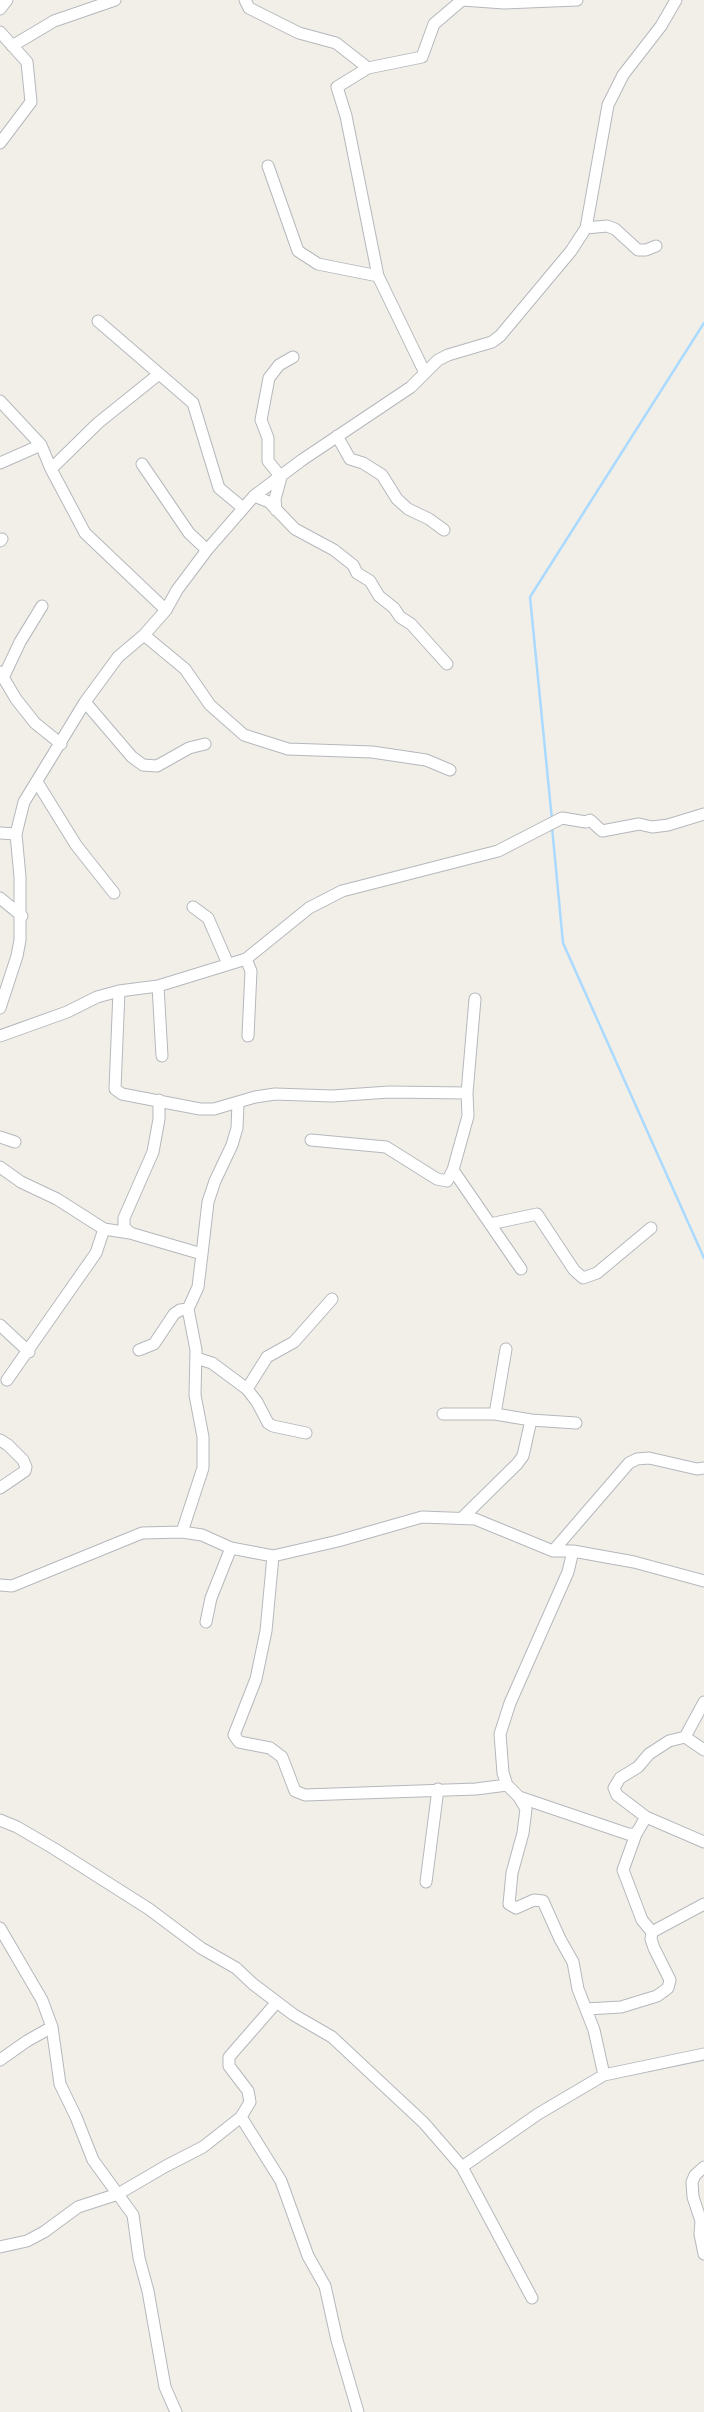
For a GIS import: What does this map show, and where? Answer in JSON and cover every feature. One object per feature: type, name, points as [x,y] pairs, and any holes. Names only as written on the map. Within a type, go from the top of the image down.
[{"type":"street","points":[[0,9],[7,0]]},
{"type":"street","points":[[12,46],[34,35],[54,21],[115,0]]},
{"type":"street","points":[[245,0],[249,8],[299,33],[336,43],[368,68]]},
{"type":"street","points":[[425,373],[378,276],[346,116],[337,87],[368,68],[422,57],[434,24],[462,0],[504,3],[577,0]]},
{"type":"street","points":[[0,1008],[18,956],[22,916],[16,834],[24,802],[61,744],[85,702],[118,657],[144,635],[166,610],[177,590],[206,550],[254,496],[337,436],[410,387],[438,360],[448,355],[492,342],[500,336],[572,251],[586,228],[608,105],[623,75],[661,26],[676,0]]},
{"type":"street","points":[[0,32],[27,62],[31,102],[0,143]]},
{"type":"street","points":[[268,166],[298,251],[318,264],[378,276]]},
{"type":"street","points":[[586,228],[607,226],[638,250],[646,250],[656,246]]},
{"type":"street","points":[[98,321],[193,403],[219,488],[243,508]]},
{"type":"street","points":[[281,476],[268,461],[268,438],[261,420],[269,378],[279,365],[293,357]]},
{"type":"street","points":[[51,469],[98,422],[159,374]]},
{"type":"street","points":[[0,401],[41,445],[51,469],[85,533],[166,610]]},
{"type":"street","points":[[337,436],[350,459],[363,463],[382,475],[397,499],[408,509],[429,519],[444,530]]},
{"type":"street","points":[[0,462],[41,445]]},
{"type":"street","points":[[142,464],[189,533],[206,550]]},
{"type":"street","points":[[276,510],[275,499],[281,476]]},
{"type":"street","points":[[254,496],[269,502],[295,529],[334,550],[353,565],[357,573],[370,581],[379,596],[394,608],[400,617],[411,624],[447,664]]},
{"type":"street","points":[[42,606],[2,674],[16,699],[35,723],[61,744]]},
{"type":"street","points":[[144,635],[185,669],[210,705],[244,735],[288,749],[372,752],[426,760],[450,770]]},
{"type":"street","points":[[85,702],[132,757],[143,765],[157,766],[189,748],[205,744]]},
{"type":"street","points":[[37,782],[76,845],[114,893]]},
{"type":"street","points":[[0,1036],[119,990],[158,986],[246,959],[309,908],[342,891],[498,851],[562,818],[586,822],[590,820],[602,831],[639,824],[652,827],[668,825],[704,814]]},
{"type":"street","points":[[0,833],[16,834]]},
{"type":"street","points":[[0,898],[22,916]]},
{"type":"street","points":[[193,907],[208,918],[228,964]]},
{"type":"street","points":[[246,959],[251,971],[248,1036]]},
{"type":"street","points":[[158,986],[162,1056]]},
{"type":"street","points":[[119,990],[115,1089],[122,1094],[200,1109],[214,1109],[255,1097],[275,1094],[332,1096],[389,1092],[467,1093]]},
{"type":"street","points":[[311,1140],[386,1147],[436,1179],[447,1181],[453,1170],[468,1116],[467,1093],[475,999]]},
{"type":"street","points":[[130,1233],[124,1227],[124,1218],[153,1152],[159,1119],[159,1100]]},
{"type":"street","points":[[182,1532],[203,1468],[203,1437],[195,1395],[196,1358],[188,1308],[198,1287],[208,1202],[215,1181],[232,1145],[237,1128],[238,1103]]},
{"type":"street","points":[[0,1137],[15,1142]]},
{"type":"street","points":[[0,1167],[21,1182],[57,1199],[104,1229],[130,1233],[202,1254]]},
{"type":"street","points":[[453,1170],[521,1269]]},
{"type":"street","points":[[490,1224],[537,1214],[574,1270],[583,1278],[597,1273],[652,1228]]},
{"type":"street","points":[[7,1380],[29,1352],[96,1253],[104,1229]]},
{"type":"street","points":[[247,1389],[267,1357],[294,1342],[332,1299]]},
{"type":"street","points":[[139,1350],[154,1344],[174,1314],[180,1310],[188,1308]]},
{"type":"street","points":[[0,1325],[12,1339],[29,1352]]},
{"type":"street","points":[[494,1414],[506,1350]]},
{"type":"street","points":[[196,1358],[212,1363],[247,1389],[257,1402],[268,1423],[273,1426],[306,1433]]},
{"type":"street","points":[[443,1414],[494,1414],[531,1420],[576,1423]]},
{"type":"street","points":[[462,1518],[517,1464],[523,1456],[531,1420]]},
{"type":"street","points":[[0,1440],[8,1445],[23,1460],[26,1467],[25,1471],[0,1488]]},
{"type":"street","points":[[553,1551],[629,1463],[637,1459],[649,1458],[697,1469],[704,1468]]},
{"type":"street","points":[[0,1585],[12,1586],[19,1584],[142,1533],[182,1532],[202,1535],[231,1548],[273,1556],[338,1541],[422,1517],[475,1519],[553,1551],[573,1551],[634,1562],[704,1581]]},
{"type":"street","points":[[206,1622],[211,1598],[231,1548]]},
{"type":"street","points":[[573,1551],[563,1584],[510,1703],[500,1734],[503,1773],[507,1785],[519,1797],[526,1809],[523,1833],[512,1873],[509,1904],[516,1908],[534,1900],[544,1901],[560,1939],[573,1962],[578,1990],[594,2030],[604,2075]]},
{"type":"street","points":[[273,1556],[266,1631],[256,1679],[234,1735],[239,1742],[270,1748],[282,1757],[295,1791],[304,1795],[438,1789],[476,1789],[507,1785]]},
{"type":"street","points":[[686,1737],[704,1702]]},
{"type":"street","points":[[704,1750],[686,1737],[669,1741],[649,1754],[638,1767],[620,1778],[614,1788],[617,1795],[646,1817],[704,1842]]},
{"type":"street","points":[[426,1882],[438,1789]]},
{"type":"street","points":[[519,1797],[595,1824],[628,1834],[636,1834]]},
{"type":"street","points":[[586,2009],[627,2006],[657,1996],[668,1988],[670,1980],[654,1948],[651,1939],[652,1932],[642,1920],[623,1870],[636,1834],[646,1817]]},
{"type":"street","points":[[0,1820],[17,1827],[53,1848],[149,1909],[201,1948],[236,1968],[253,1984],[277,2002],[332,2037],[424,2123],[462,2167],[532,2298]]},
{"type":"street","points":[[652,1932],[704,1904]]},
{"type":"street","points":[[0,1928],[42,2000],[52,2027],[60,2084],[76,2117],[93,2160],[133,2214],[139,2258],[148,2291],[165,2387],[176,2412]]},
{"type":"street","points":[[0,2247],[28,2241],[44,2232],[78,2207],[118,2194],[166,2166],[203,2147],[241,2117],[250,2102],[248,2091],[229,2066],[229,2057],[277,2002]]},
{"type":"street","points":[[0,2060],[27,2041],[52,2027]]},
{"type":"street","points":[[462,2167],[538,2114],[604,2075],[704,2054]]},
{"type":"street","points":[[241,2117],[281,2181],[308,2256],[325,2286],[337,2340],[358,2412]]},
{"type":"street","points":[[704,2167],[695,2175],[692,2182],[693,2197],[701,2221],[700,2234],[704,2254]]},
{"type":"waterway","points":[[552,820],[530,597],[704,323]]},
{"type":"waterway","points":[[552,827],[563,943],[704,1258]]}]
